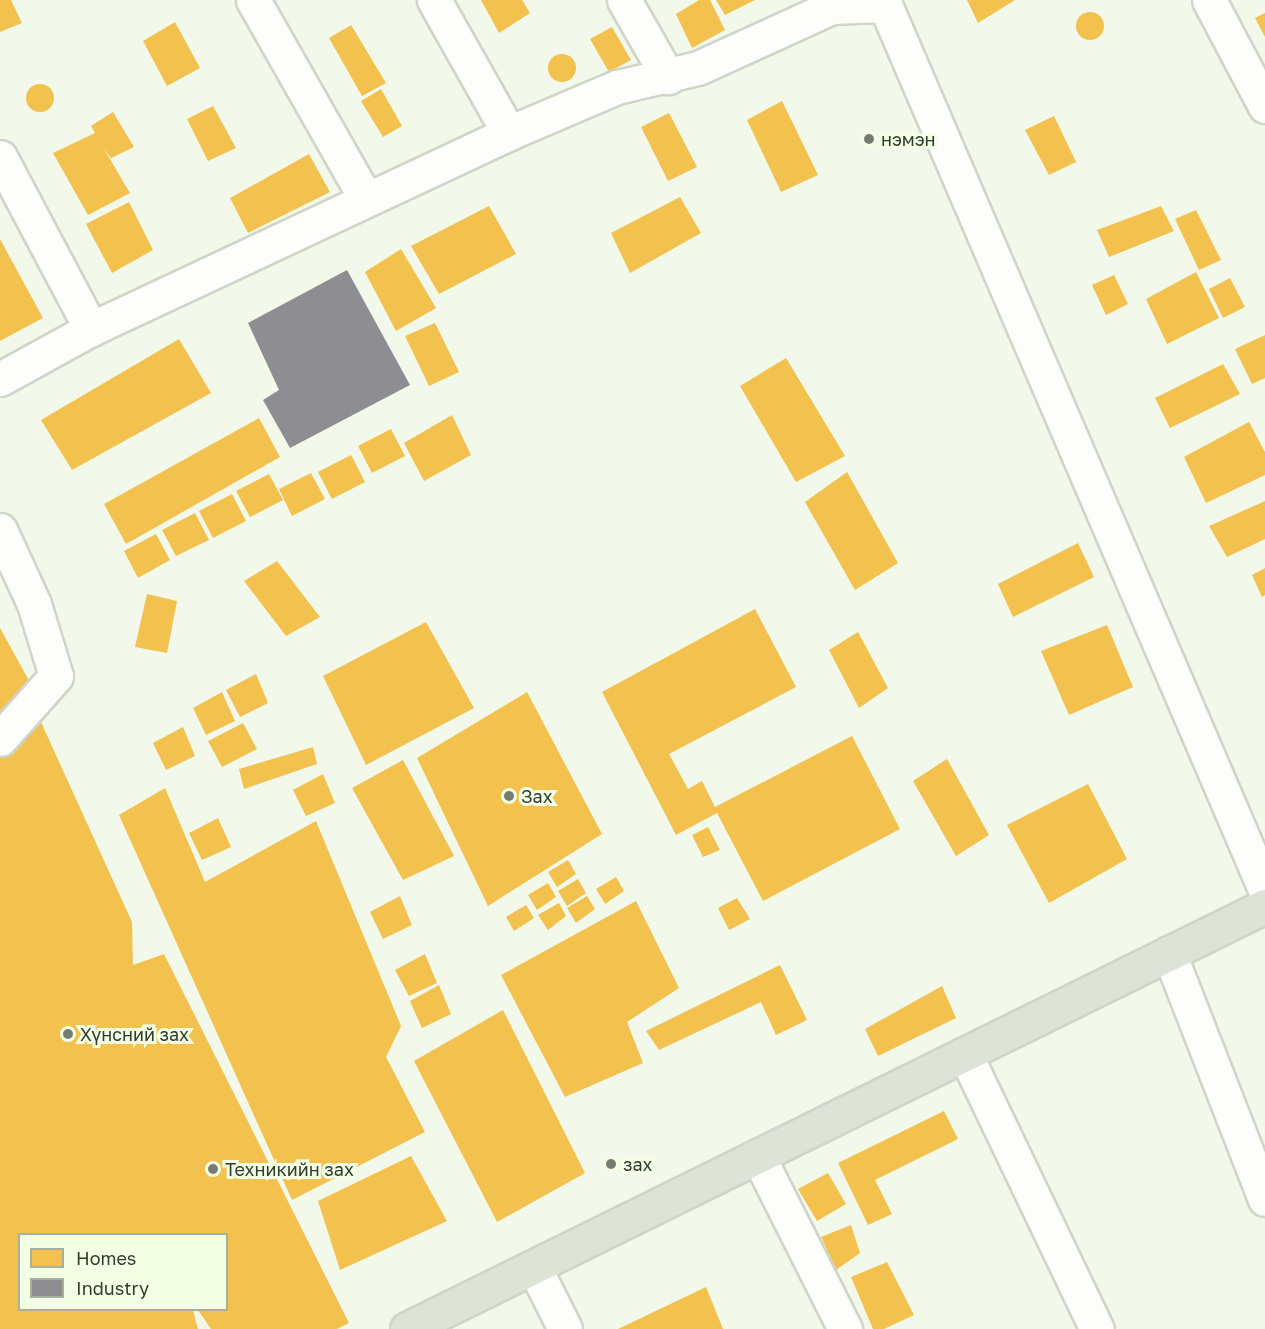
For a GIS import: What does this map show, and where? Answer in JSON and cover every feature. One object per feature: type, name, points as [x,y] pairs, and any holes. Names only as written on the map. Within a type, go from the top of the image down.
[{"type":"main road","points":[[407,1329],[1265,906]]},
{"type":"street","points":[[253,0],[361,190]]},
{"type":"street","points":[[434,0],[509,133]]},
{"type":"street","points":[[624,0],[668,77]]},
{"type":"street","points":[[1209,0],[1265,106]]},
{"type":"street","points":[[0,379],[91,329],[509,133],[636,80],[668,77],[698,68],[832,7],[884,2],[1265,889]]},
{"type":"street","points":[[0,157],[91,329]]},
{"type":"street","points":[[0,530],[34,604],[56,676],[0,739]]},
{"type":"street","points":[[1169,953],[1265,1199]]},
{"type":"street","points":[[965,1054],[1097,1329]]},
{"type":"street","points":[[758,1156],[845,1329]]},
{"type":"street","points":[[534,1267],[565,1329]]},
{"type":"building: Homes","points":[[0,0],[11,0],[22,23],[0,32]]},
{"type":"building: Homes","points":[[481,0],[522,0],[530,13],[499,33]]},
{"type":"building: Homes","points":[[699,0],[710,0],[725,30],[692,48],[676,14]]},
{"type":"building: Homes","points":[[716,0],[755,0],[725,15]]},
{"type":"building: Homes","points":[[967,0],[1015,0],[978,23]]},
{"type":"building: Homes","points":[[1090,12],[1100,16],[1104,26],[1100,36],[1090,40],[1080,36],[1076,26],[1080,16]]},
{"type":"building: Homes","points":[[1265,13],[1265,37],[1255,18]]},
{"type":"building: Homes","points":[[175,22],[200,68],[167,86],[143,41]]},
{"type":"building: Homes","points":[[351,25],[386,83],[362,96],[329,38]]},
{"type":"building: Homes","points":[[612,27],[631,60],[609,72],[590,39]]},
{"type":"building: Homes","points":[[562,54],[572,58],[576,68],[572,78],[562,82],[552,78],[548,68],[552,58]]},
{"type":"building: Homes","points":[[40,84],[50,88],[54,98],[50,108],[40,112],[30,108],[26,98],[30,88]]},
{"type":"building: Homes","points":[[381,89],[402,126],[383,137],[361,101]]},
{"type":"building: Homes","points":[[782,101],[818,175],[781,192],[747,120]]},
{"type":"building: Homes","points":[[213,106],[236,148],[208,161],[187,119]]},
{"type":"building: Homes","points":[[113,112],[134,147],[111,158],[104,149],[130,193],[88,215],[53,153],[95,133],[91,126]]},
{"type":"building: Homes","points":[[669,113],[697,167],[668,181],[641,127]]},
{"type":"building: Homes","points":[[1054,116],[1076,162],[1049,175],[1025,130]]},
{"type":"building: Homes","points":[[309,154],[330,192],[248,233],[230,198]]},
{"type":"building: Homes","points":[[680,197],[701,233],[630,273],[611,233]]},
{"type":"building: Homes","points":[[129,202],[153,250],[112,273],[86,224]]},
{"type":"building: Homes","points":[[489,206],[516,254],[439,294],[411,246]]},
{"type":"building: Homes","points":[[1161,206],[1174,231],[1109,257],[1097,230]]},
{"type":"building: Homes","points":[[1196,210],[1221,260],[1199,270],[1175,219]]},
{"type":"building: Homes","points":[[0,239],[43,318],[0,341]]},
{"type":"building: Homes","points":[[401,249],[436,308],[396,331],[365,272]]},
{"type":"building: Homes","points":[[1196,272],[1219,318],[1167,344],[1146,299]]},
{"type":"building: Homes","points":[[1114,275],[1128,304],[1106,315],[1092,285]]},
{"type":"building: Homes","points":[[1230,278],[1245,307],[1223,318],[1209,289]]},
{"type":"building: Homes","points":[[435,323],[459,372],[429,386],[405,336]]},
{"type":"building: Homes","points":[[1265,335],[1265,378],[1252,384],[1235,349]]},
{"type":"building: Homes","points":[[179,339],[211,393],[72,470],[41,420]]},
{"type":"building: Homes","points":[[786,358],[845,456],[796,482],[740,386]]},
{"type":"building: Homes","points":[[1223,364],[1240,394],[1170,428],[1155,398]]},
{"type":"building: Homes","points":[[452,415],[471,455],[424,481],[404,443]]},
{"type":"building: Homes","points":[[259,418],[280,457],[126,544],[104,504]]},
{"type":"building: Homes","points":[[1249,422],[1265,452],[1265,475],[1206,503],[1184,457]]},
{"type":"building: Homes","points":[[391,429],[405,456],[372,473],[358,446]]},
{"type":"building: Homes","points":[[351,455],[365,482],[332,499],[318,472]]},
{"type":"building: Homes","points":[[847,472],[898,563],[855,590],[805,502]]},
{"type":"building: Homes","points":[[311,473],[325,499],[292,516],[279,489]]},
{"type":"building: Homes","points":[[269,474],[283,500],[250,517],[236,491]]},
{"type":"building: Homes","points":[[232,494],[246,521],[213,538],[199,511]]},
{"type":"building: Homes","points":[[1265,501],[1265,539],[1227,557],[1209,526]]},
{"type":"building: Homes","points":[[195,513],[209,540],[176,556],[162,530]]},
{"type":"building: Homes","points":[[156,534],[170,560],[138,578],[124,551]]},
{"type":"building: Homes","points":[[1078,543],[1094,577],[1013,617],[998,584]]},
{"type":"building: Homes","points":[[277,561],[320,617],[286,636],[244,581]]},
{"type":"building: Homes","points":[[1265,568],[1265,595],[1262,597],[1252,575]]},
{"type":"building: Homes","points":[[147,594],[177,601],[167,653],[135,647]]},
{"type":"building: Homes","points":[[755,609],[796,687],[669,754],[688,789],[702,781],[715,807],[852,736],[900,829],[763,901],[717,813],[676,835],[602,692]]},
{"type":"building: Homes","points":[[426,622],[474,708],[366,765],[323,676]]},
{"type":"building: Homes","points":[[1107,625],[1133,687],[1069,715],[1041,651]]},
{"type":"building: Homes","name":"Хүнсний зах","points":[[0,628],[31,684],[25,687],[132,922],[133,965],[164,954],[349,1323],[337,1329],[211,1329],[199,1311],[228,1311],[228,1233],[18,1233],[18,1311],[193,1311],[198,1329],[0,1329]]},
{"type":"building: Homes","points":[[858,632],[888,688],[859,708],[829,650]]},
{"type":"building: Homes","points":[[256,674],[268,703],[240,717],[226,690]]},
{"type":"building: Homes","points":[[222,692],[235,721],[206,735],[193,708]]},
{"type":"building: Homes","name":"Зах","points":[[527,692],[602,834],[488,906],[417,758]]},
{"type":"building: Homes","points":[[243,723],[257,749],[222,767],[208,741]]},
{"type":"building: Homes","points":[[183,727],[195,756],[166,770],[153,743]]},
{"type":"building: Homes","points":[[313,747],[317,764],[244,789],[239,769]]},
{"type":"building: Homes","points":[[947,759],[989,835],[956,856],[913,781]]},
{"type":"building: Homes","points":[[403,760],[454,856],[403,880],[352,788]]},
{"type":"building: Homes","points":[[323,774],[335,803],[306,816],[293,790]]},
{"type":"building: Homes","points":[[1088,784],[1127,859],[1049,903],[1007,825]]},
{"type":"building: Homes","points":[[165,788],[205,882],[316,821],[401,1026],[386,1057],[425,1132],[292,1200],[119,815]]},
{"type":"building: Homes","points":[[218,818],[231,847],[202,860],[189,833]]},
{"type":"building: Homes","points":[[708,827],[720,850],[703,857],[692,835]]},
{"type":"building: Homes","points":[[568,860],[576,874],[557,887],[548,872]]},
{"type":"building: Homes","points":[[616,877],[624,891],[605,904],[596,889]]},
{"type":"building: Homes","points":[[578,879],[586,893],[567,906],[558,891]]},
{"type":"building: Homes","points":[[548,883],[556,897],[537,910],[528,895]]},
{"type":"building: Homes","points":[[400,896],[412,925],[383,939],[370,912]]},
{"type":"building: Homes","points":[[587,896],[595,909],[576,923],[567,908]]},
{"type":"building: Homes","points":[[737,898],[750,919],[729,930],[718,908]]},
{"type":"building: Homes","points":[[636,901],[679,988],[627,1022],[643,1063],[565,1097],[501,975]]},
{"type":"building: Homes","points":[[559,903],[566,916],[548,930],[538,915]]},
{"type":"building: Homes","points":[[526,905],[534,918],[514,931],[506,917]]},
{"type":"building: Homes","points":[[425,954],[437,983],[409,996],[395,970]]},
{"type":"building: Homes","points":[[780,965],[807,1020],[776,1035],[761,1002],[659,1050],[646,1031]]},
{"type":"building: Homes","points":[[439,985],[451,1014],[422,1028],[410,1001]]},
{"type":"building: Homes","points":[[942,986],[956,1018],[878,1056],[865,1029]]},
{"type":"building: Homes","name":"Зах","points":[[503,1010],[585,1173],[497,1222],[414,1061]]},
{"type":"building: Homes","points":[[944,1111],[958,1139],[875,1180],[892,1214],[868,1225],[838,1163]]},
{"type":"building: Homes","points":[[411,1156],[447,1221],[340,1270],[318,1201]]},
{"type":"building: Homes","points":[[828,1173],[846,1204],[817,1221],[798,1189]]},
{"type":"building: Homes","points":[[851,1225],[860,1253],[836,1270],[821,1237]]},
{"type":"building: Homes","points":[[887,1262],[914,1315],[884,1329],[873,1329],[851,1277]]},
{"type":"building: Homes","points":[[706,1287],[723,1329],[618,1329]]},
{"type":"building: Industry","points":[[347,270],[410,385],[290,448],[263,400],[279,390],[248,323]]},
{"type":"place","name":"нэмэн","points":[[869,139]]},
{"type":"place","name":"Зах","points":[[509,796]]},
{"type":"place","name":"Хүнсний зах","points":[[68,1034]]},
{"type":"place","name":"зах","points":[[611,1164]]},
{"type":"place","name":"Техникийн зах","points":[[213,1169]]}]
